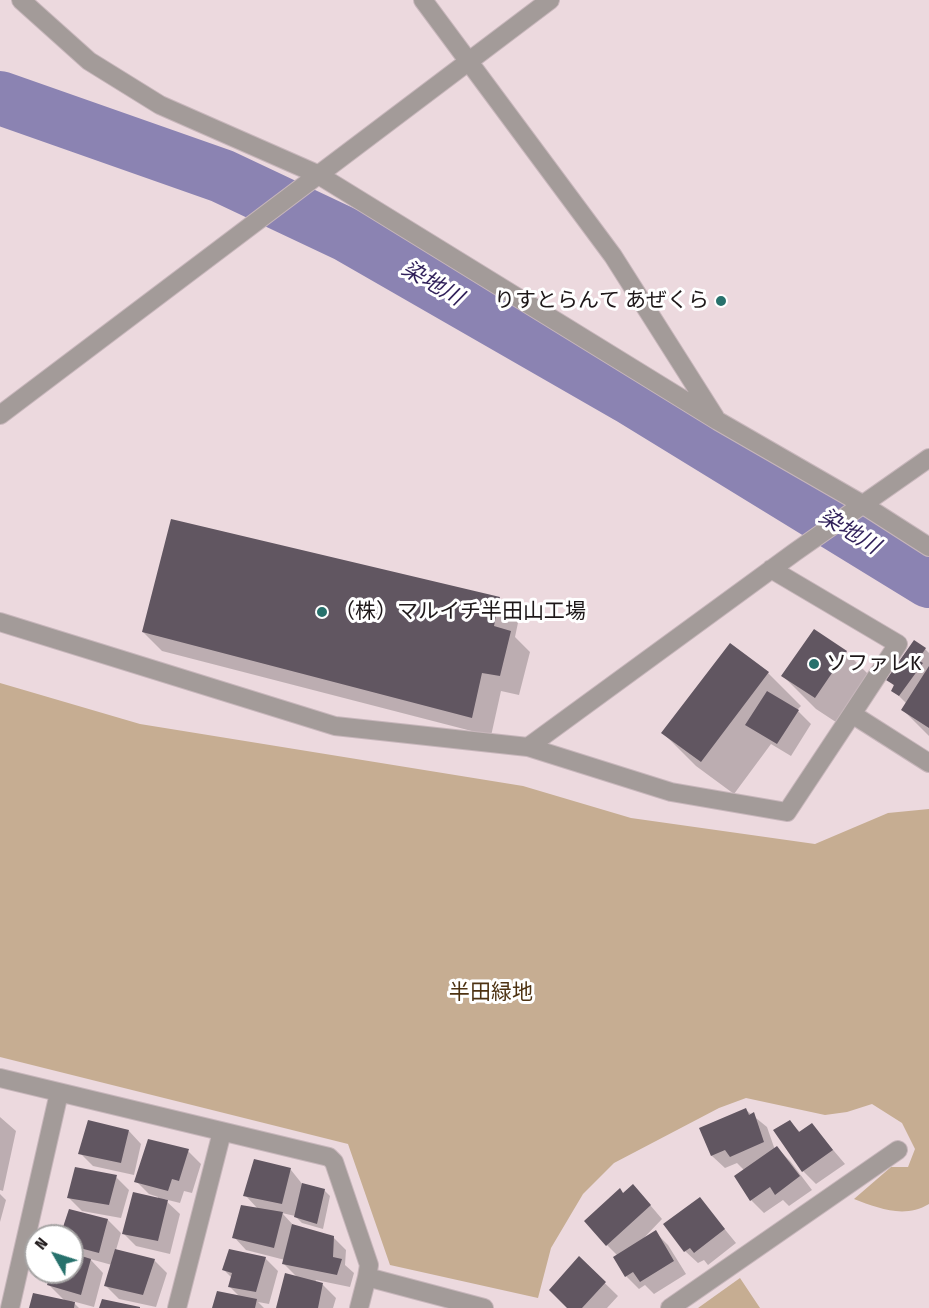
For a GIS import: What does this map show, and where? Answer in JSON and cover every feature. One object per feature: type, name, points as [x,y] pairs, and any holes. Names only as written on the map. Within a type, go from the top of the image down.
[{"type":"street","points":[[21,0],[88,61],[160,105],[310,179],[718,421],[856,508],[929,547]]},
{"type":"street","points":[[423,0],[613,256],[718,421]]},
{"type":"street","points":[[0,415],[550,0]]},
{"type":"street","points":[[528,747],[771,569],[929,458]]},
{"type":"street","points":[[0,622],[335,726],[528,747],[671,792],[787,812],[898,645],[771,569]]},
{"type":"street","points":[[852,714],[929,763]]},
{"type":"street","points":[[0,1078],[328,1157],[334,1162],[369,1265],[359,1308]]},
{"type":"street","points":[[10,1308],[59,1092]]},
{"type":"street","points":[[177,1308],[222,1132]]},
{"type":"street","points":[[670,1308],[898,1150]]},
{"type":"street","points":[[367,1277],[484,1308]]},
{"type":"green space","name":"半田緑地","points":[[0,683],[140,724],[523,786],[631,818],[815,844],[888,813],[929,809],[929,1204],[910,1211],[901,1211],[854,1199],[891,1167],[908,1167],[915,1149],[902,1123],[872,1104],[847,1112],[825,1115],[746,1098],[719,1108],[614,1163],[583,1194],[551,1248],[538,1298],[390,1265],[348,1144],[0,1057]]},
{"type":"green space","points":[[740,1278],[760,1308],[698,1308]]},
{"type":"building","name":"（株）マルイチ半田山工場","points":[[171,519],[500,597],[494,626],[511,631],[500,676],[482,673],[472,718],[142,632]]},
{"type":"building","name":"ソファレK","points":[[814,629],[847,651],[815,698],[781,676]]},
{"type":"building","points":[[914,640],[926,648],[918,660],[923,663],[899,696],[891,691],[894,685],[886,680]]},
{"type":"building","points":[[730,643],[769,672],[701,762],[661,733]]},
{"type":"building","points":[[929,666],[929,728],[901,710]]},
{"type":"building","points":[[767,691],[799,710],[777,744],[745,725]]},
{"type":"building","points":[[746,1108],[749,1115],[754,1112],[764,1142],[730,1157],[725,1150],[711,1156],[699,1128]]},
{"type":"building","points":[[88,1120],[129,1130],[121,1163],[78,1154]]},
{"type":"building","points":[[790,1120],[799,1132],[812,1123],[833,1150],[802,1172],[773,1130]]},
{"type":"building","points":[[148,1139],[189,1149],[179,1181],[172,1179],[168,1191],[134,1182]]},
{"type":"building","points":[[777,1146],[800,1176],[775,1195],[770,1187],[750,1201],[734,1176]]},
{"type":"building","points":[[254,1159],[291,1168],[282,1204],[243,1196]]},
{"type":"building","points":[[75,1167],[117,1175],[109,1205],[67,1198]]},
{"type":"building","points":[[302,1183],[325,1189],[317,1224],[294,1217]]},
{"type":"building","points":[[633,1184],[651,1205],[606,1246],[584,1221],[620,1188],[623,1193]]},
{"type":"building","points":[[133,1192],[168,1200],[158,1241],[122,1234]]},
{"type":"building","points":[[700,1197],[725,1229],[694,1253],[690,1248],[684,1252],[663,1224]]},
{"type":"building","points":[[241,1205],[283,1212],[274,1248],[232,1238]]},
{"type":"building","points":[[69,1209],[108,1219],[99,1253],[84,1249],[84,1224],[64,1224]]},
{"type":"building","points":[[292,1224],[334,1236],[333,1257],[342,1259],[337,1275],[282,1264]]},
{"type":"building","points":[[656,1230],[674,1261],[640,1282],[633,1272],[625,1277],[613,1257]]},
{"type":"building","points":[[115,1249],[155,1259],[143,1295],[104,1286]]},
{"type":"building","points":[[229,1249],[266,1257],[256,1292],[228,1287],[232,1273],[222,1270]]},
{"type":"building","points":[[579,1256],[606,1282],[582,1308],[567,1308],[549,1290]]},
{"type":"building","points":[[84,1257],[91,1259],[81,1295],[47,1285],[84,1284]]},
{"type":"building","points":[[285,1273],[323,1283],[318,1308],[276,1308]]},
{"type":"building","points":[[217,1291],[257,1299],[255,1308],[212,1308]]},
{"type":"building","points":[[33,1293],[75,1302],[74,1308],[29,1308]]},
{"type":"building","points":[[102,1299],[140,1307],[140,1308],[99,1308]]},
{"type":"waterway","name":"染地川","points":[[0,98],[222,176],[347,235],[629,397],[929,581]]},
{"type":"place","name":"りすとらんて あぜくら","points":[[721,301]]},
{"type":"place","name":"（株）マルイチ半田山工場","points":[[322,612]]},
{"type":"place","name":"ソファレK","points":[[814,664]]}]
